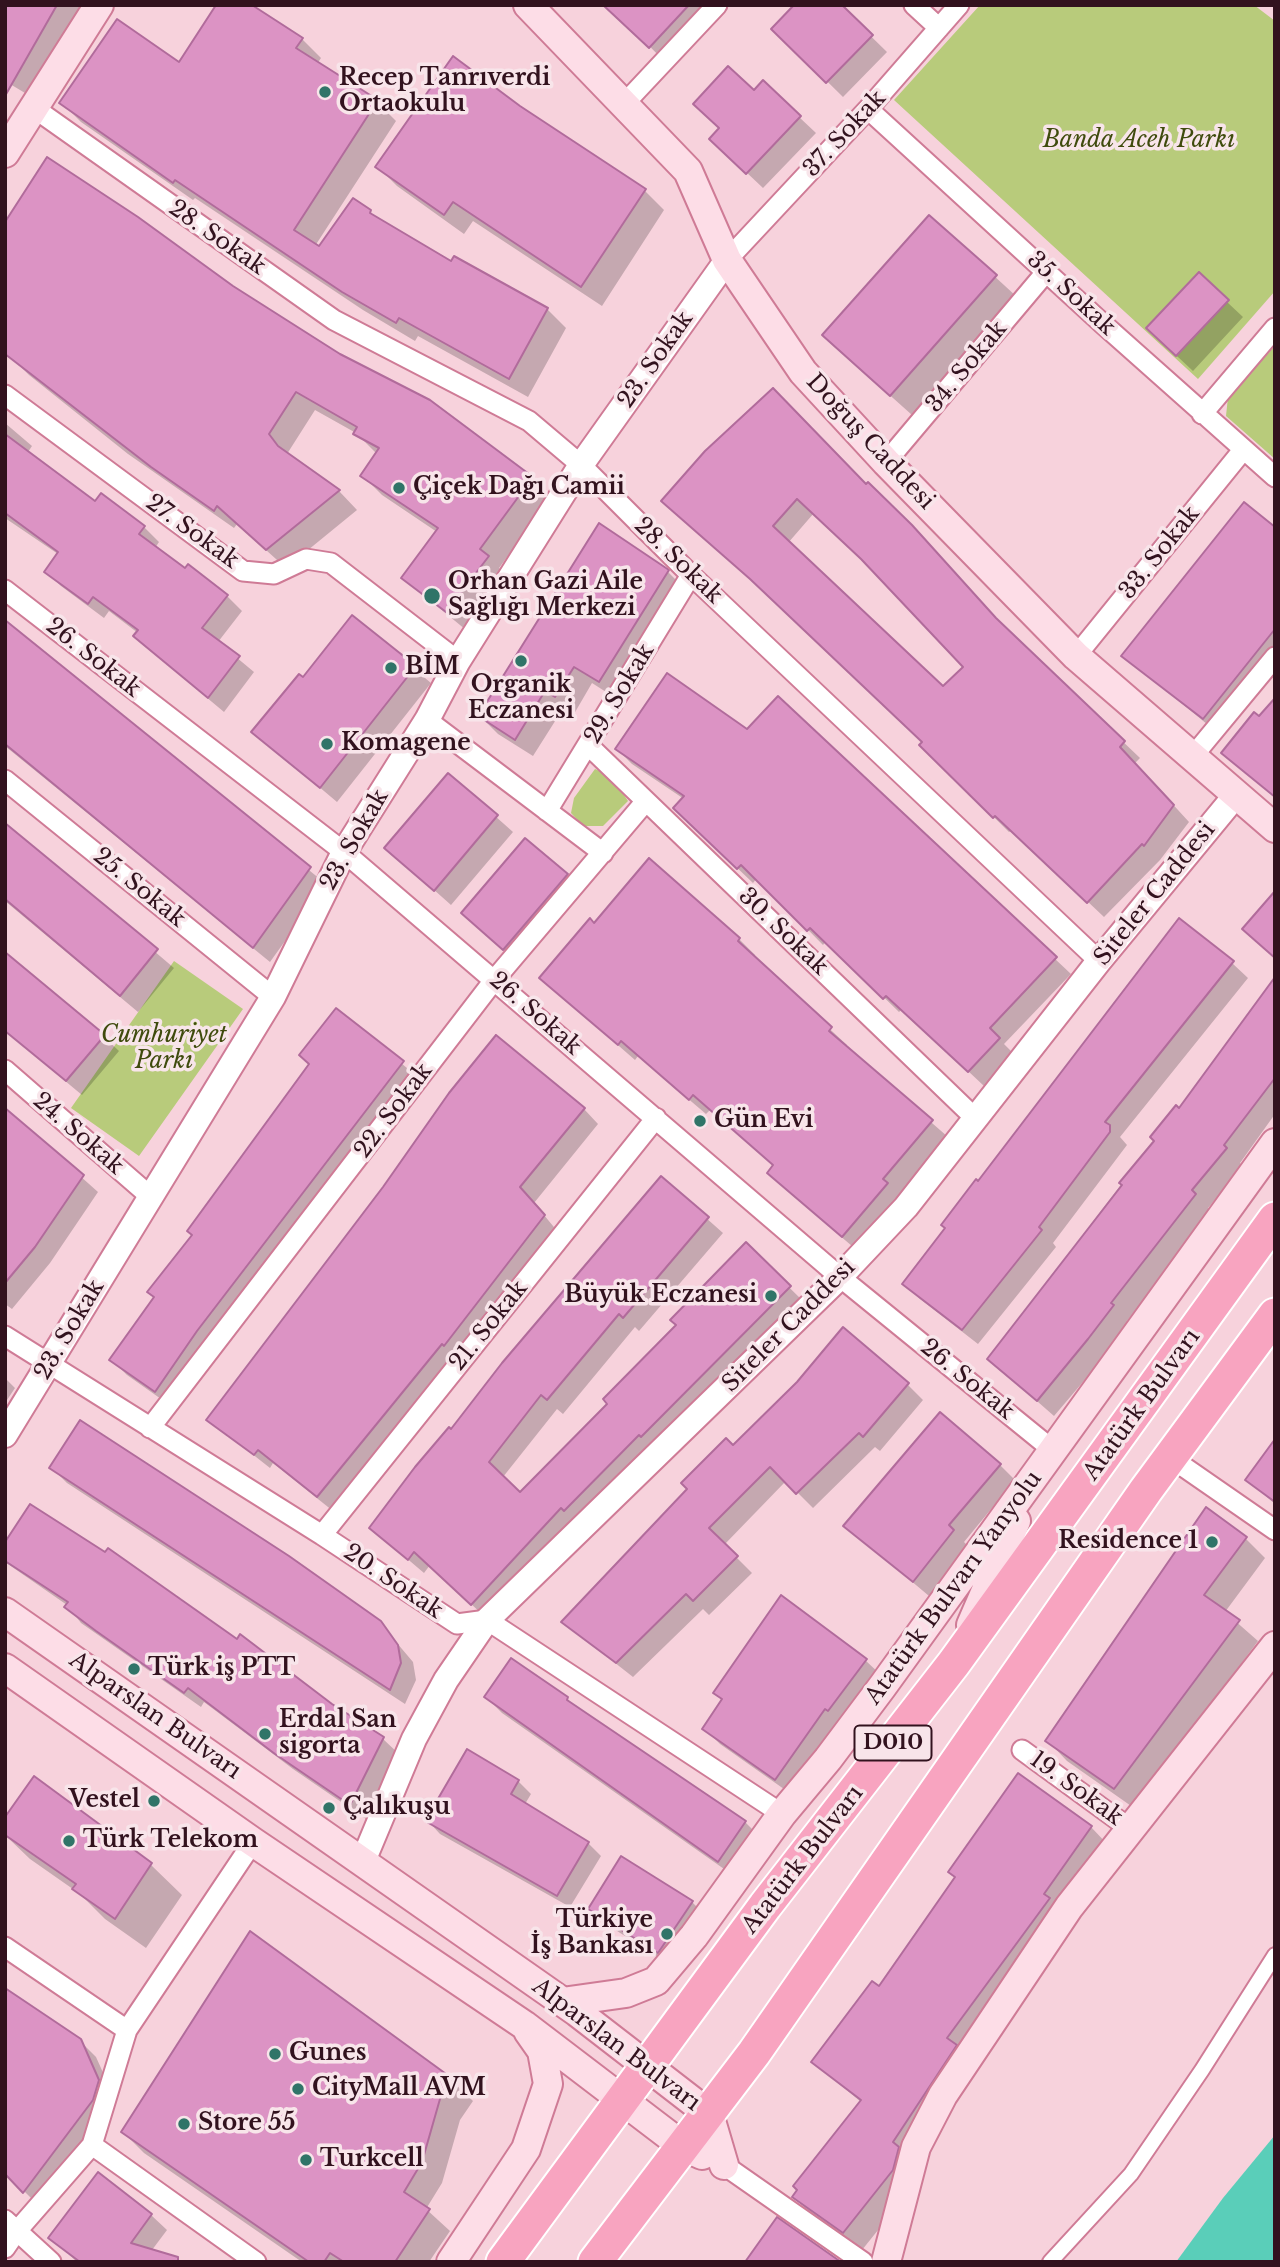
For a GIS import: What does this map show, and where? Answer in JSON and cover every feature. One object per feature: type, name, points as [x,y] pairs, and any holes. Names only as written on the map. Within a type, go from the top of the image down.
[{"type":"highway","name":"Atatürk Bulvarı","points":[[503,2262],[646,2065],[954,1664],[1275,1219]]},
{"type":"highway","name":"D010","points":[[595,2262],[709,2114],[1171,1458],[1275,1315]]},
{"type":"main road","points":[[5,153],[99,5]]},
{"type":"main road","name":"Doğuş Caddesi","points":[[541,10],[688,171],[727,260],[803,372],[886,463],[1076,656],[1275,828]]},
{"type":"main road","name":"Atatürk Bulvarı Yanyolu","points":[[562,2002],[626,1993],[656,1981],[694,1936],[782,1814],[828,1759],[1054,1451],[1275,1143]]},
{"type":"main road","points":[[954,1664],[1037,1474]]},
{"type":"main road","name":"Alparslan Bulvarı","points":[[5,1612],[363,1861],[646,2065],[709,2114],[724,2165]]},
{"type":"main road","points":[[886,2262],[916,2147],[943,2095],[1069,1907],[1275,1646]]},
{"type":"main road","name":"Alparslan Bulvarı","points":[[5,1668],[253,1842],[524,2025],[684,2147],[724,2165]]},
{"type":"main road","points":[[450,2262],[526,2149],[548,2084],[542,2051],[524,2025]]},
{"type":"street","points":[[624,104],[718,5]]},
{"type":"street","points":[[914,5],[939,28]]},
{"type":"street","name":"37. Sokak","points":[[727,260],[868,109],[959,5]]},
{"type":"street","name":"28. Sokak","points":[[34,108],[334,320],[528,421],[581,465],[691,575],[1100,961]]},
{"type":"street","name":"35. Sokak","points":[[868,109],[1202,414],[1275,477]]},
{"type":"street","name":"23. Sokak","points":[[5,1435],[273,997],[344,852],[427,720],[458,661],[581,465],[727,260]]},
{"type":"street","name":"34. Sokak","points":[[886,463],[1047,271]]},
{"type":"street","points":[[1202,414],[1275,328]]},
{"type":"street","name":"27. Sokak","points":[[5,395],[243,570],[274,574],[306,559],[331,564],[458,661]]},
{"type":"street","name":"33. Sokak","points":[[1076,656],[1243,450]]},
{"type":"street","name":"29. Sokak","points":[[547,811],[691,575]]},
{"type":"street","name":"26. Sokak","points":[[5,590],[344,852],[841,1277],[1054,1451]]},
{"type":"street","points":[[1193,756],[1275,657]]},
{"type":"street","points":[[427,720],[603,853]]},
{"type":"street","name":"30. Sokak","points":[[589,746],[976,1119]]},
{"type":"street","name":"25. Sokak","points":[[5,779],[273,997]]},
{"type":"street","name":"Siteler Caddesi","points":[[363,1861],[414,1739],[446,1680],[487,1620],[841,1277],[906,1207],[1100,961],[1236,795]]},
{"type":"street","name":"22. Sokak","points":[[150,1428],[495,979],[646,801]]},
{"type":"street","name":"24. Sokak","points":[[5,1070],[151,1197]]},
{"type":"street","name":"21. Sokak","points":[[322,1535],[656,1118]]},
{"type":"street","name":"20. Sokak","points":[[5,1336],[322,1535],[457,1624],[487,1620]]},
{"type":"street","points":[[1171,1458],[1275,1531]]},
{"type":"street","points":[[487,1620],[782,1814]]},
{"type":"street","name":"19. Sokak","points":[[1022,1750],[1129,1828]]},
{"type":"street","points":[[51,2262],[9,2233],[92,2145],[127,2030],[253,1842]]},
{"type":"street","points":[[5,1947],[127,2030]]},
{"type":"street","points":[[1050,2262],[1131,2174],[1202,2070],[1275,1955]]},
{"type":"street","points":[[92,2145],[256,2262]]},
{"type":"street","points":[[724,2165],[863,2262]]},
{"type":"green space","name":"Banda Aceh Parkı","points":[[980,5],[1254,5],[1275,21],[1275,291],[1198,379],[894,100]]},
{"type":"green space","points":[[1275,346],[1275,459],[1226,416],[1228,397]]},
{"type":"green space","points":[[595,769],[611,776],[628,801],[603,826],[583,826],[571,813],[574,798]]},
{"type":"green space","name":"Cumhuriyet Parkı","points":[[174,961],[243,1009],[139,1156],[71,1108]]},
{"type":"shaded area","points":[[1275,2135],[1275,2262],[1176,2262],[1223,2198]]},
{"type":"building","points":[[5,5],[57,5],[5,96]]},
{"type":"building","points":[[216,5],[252,5],[303,38],[296,48],[378,100],[294,230],[319,246],[353,198],[371,210],[370,213],[451,261],[454,256],[548,308],[509,379],[399,318],[396,323],[342,292],[175,180],[173,183],[59,103],[117,19],[179,62]]},
{"type":"building","points":[[603,5],[689,5],[649,48]]},
{"type":"building","points":[[794,5],[842,5],[873,35],[826,83],[771,29]]},
{"type":"building","points":[[453,56],[520,106],[646,189],[581,287],[453,202],[444,215],[375,167]]},
{"type":"building","points":[[728,66],[754,90],[763,80],[801,116],[746,174],[709,139],[719,128],[693,104]]},
{"type":"building","points":[[47,157],[138,217],[233,286],[340,354],[430,400],[533,477],[480,549],[489,556],[446,612],[401,578],[438,528],[360,476],[379,448],[353,434],[357,427],[296,392],[269,434],[278,446],[340,490],[266,550],[217,506],[214,511],[151,467],[5,354],[5,222]]},
{"type":"building","points":[[929,215],[997,275],[890,396],[822,335]]},
{"type":"building","points":[[1199,272],[1229,300],[1176,356],[1146,328]]},
{"type":"building","points":[[773,388],[866,484],[868,482],[912,525],[996,618],[1125,741],[1120,747],[1174,805],[1144,846],[1142,844],[1087,903],[995,816],[993,818],[919,745],[922,742],[750,579],[661,501],[705,451]],"holes":[[[797,499],[861,559],[963,667],[943,686],[773,526]]]},
{"type":"building","points":[[5,434],[95,501],[101,493],[145,526],[139,534],[185,568],[188,564],[228,595],[202,628],[240,656],[208,698],[133,636],[138,630],[93,597],[88,604],[44,572],[58,552],[5,513]]},
{"type":"building","points":[[1244,502],[1275,527],[1275,629],[1203,719],[1121,656]]},
{"type":"building","points":[[599,523],[669,570],[599,682],[574,667],[555,697],[545,691],[515,740],[478,716]]},
{"type":"building","points":[[352,615],[416,666],[320,788],[251,732],[299,674],[303,677]]},
{"type":"building","points":[[5,620],[311,867],[253,948],[5,744]]},
{"type":"building","points":[[667,673],[747,729],[778,696],[1057,957],[990,1028],[1000,1038],[968,1072],[886,996],[883,999],[810,928],[807,931],[741,865],[737,869],[673,808],[684,796],[615,749]]},
{"type":"building","points":[[1275,698],[1275,797],[1221,753],[1254,712],[1259,716]]},
{"type":"building","points":[[448,773],[498,815],[434,891],[384,848]]},
{"type":"building","points":[[5,823],[158,949],[120,996],[5,899]]},
{"type":"building","points":[[525,838],[568,874],[503,950],[461,913]]},
{"type":"building","points":[[649,858],[740,938],[738,941],[832,1027],[829,1031],[933,1120],[883,1179],[888,1183],[842,1237],[767,1173],[773,1165],[693,1095],[689,1100],[621,1041],[618,1045],[539,978],[590,918],[594,923]]},
{"type":"building","points":[[1275,891],[1275,958],[1242,929]]},
{"type":"building","points":[[1179,918],[1234,961],[1105,1122],[1110,1125],[1110,1132],[1039,1227],[1042,1230],[962,1330],[902,1284],[945,1228],[941,1225],[976,1179],[978,1181]]},
{"type":"building","points":[[5,952],[105,1035],[66,1081],[5,1031]]},
{"type":"building","points":[[1275,977],[1275,1078],[1224,1145],[1227,1148],[1192,1190],[1196,1194],[1111,1303],[1114,1305],[1088,1339],[1037,1401],[987,1359],[1122,1185],[1119,1183],[1154,1141],[1150,1137],[1176,1105],[1179,1108]]},
{"type":"building","points":[[336,1008],[404,1061],[197,1331],[155,1392],[109,1360],[154,1297],[147,1292],[192,1235],[187,1231],[309,1064],[299,1055]]},
{"type":"building","points":[[496,1035],[585,1108],[520,1187],[545,1215],[444,1346],[442,1344],[317,1497],[258,1450],[254,1455],[206,1420],[383,1187],[449,1093]]},
{"type":"building","points":[[5,1108],[84,1175],[35,1247],[5,1283]]},
{"type":"building","points":[[661,1176],[709,1217],[623,1318],[619,1314],[547,1400],[541,1395],[489,1462],[520,1492],[607,1404],[603,1399],[676,1325],[670,1320],[746,1242],[791,1286],[641,1437],[639,1435],[564,1511],[561,1508],[471,1605],[414,1552],[408,1560],[369,1528],[415,1467],[449,1427],[451,1429],[502,1363]]},
{"type":"building","points":[[843,1327],[909,1383],[863,1437],[859,1433],[796,1494],[770,1467],[709,1528],[738,1556],[693,1601],[686,1594],[616,1663],[561,1622],[687,1489],[681,1483],[726,1438],[733,1445],[797,1382]]},
{"type":"building","points":[[940,1412],[1001,1464],[949,1525],[954,1530],[913,1582],[843,1526]]},
{"type":"building","points":[[80,1420],[289,1556],[381,1621],[398,1645],[401,1663],[390,1690],[49,1468]]},
{"type":"building","points":[[1275,1439],[1275,1502],[1245,1480]]},
{"type":"building","points":[[30,1504],[105,1552],[108,1548],[237,1639],[240,1634],[332,1704],[384,1737],[350,1805],[275,1754],[188,1688],[184,1693],[96,1631],[64,1607],[68,1602],[5,1561],[5,1542]]},
{"type":"building","points":[[1206,1507],[1247,1537],[1204,1595],[1240,1620],[1114,1789],[1045,1741]]},
{"type":"building","points":[[781,1595],[867,1659],[828,1711],[825,1709],[775,1780],[702,1729],[722,1699],[713,1693]]},
{"type":"building","points":[[511,1658],[568,1697],[567,1700],[746,1821],[718,1862],[484,1697]]},
{"type":"building","points":[[467,1749],[519,1780],[511,1794],[589,1842],[557,1896],[425,1821]]},
{"type":"building","points":[[1018,1773],[1092,1826],[1044,1894],[1050,1898],[947,2038],[957,2045],[893,2142],[899,2147],[893,2170],[843,2233],[792,2197],[797,2190],[793,2186],[861,2100],[811,2062],[872,1981],[879,1986],[955,1877],[948,1872]]},
{"type":"building","name":"Türk Telekom","points":[[34,1776],[152,1863],[115,1919],[72,1889],[76,1884],[5,1835],[5,1817]]},
{"type":"building","points":[[621,1856],[693,1901],[658,1953],[588,1909]]},
{"type":"building","name":"CityMall AVM","points":[[250,1931],[453,2079],[440,2099],[422,2162],[404,2192],[430,2209],[395,2262],[344,2262],[330,2253],[324,2262],[309,2262],[121,2132]]},
{"type":"building","points":[[5,1988],[81,2039],[99,2080],[93,2100],[23,2193],[5,2174]]},
{"type":"building","points":[[98,2172],[152,2214],[131,2243],[178,2257],[178,2262],[80,2262],[48,2238]]},
{"type":"building","points":[[777,2217],[841,2262],[745,2262]]},
{"type":"place","name":"Recep Tanrıverdi Ortaokulu","points":[[325,92]]},
{"type":"place","name":"Çiçek Dağı Camii","points":[[399,488]]},
{"type":"place","name":"Orhan Gazi Aile Sağlığı Merkezi","points":[[432,596]]},
{"type":"place","name":"Organik Eczanesi","points":[[521,661]]},
{"type":"place","name":"BİM","points":[[391,668]]},
{"type":"place","name":"Komagene","points":[[327,744]]},
{"type":"place","name":"Gün Evi","points":[[700,1121]]},
{"type":"place","name":"Büyük Eczanesi","points":[[771,1296]]},
{"type":"place","name":"Residence 1","points":[[1212,1542]]},
{"type":"place","name":"Türk iş PTT","points":[[134,1669]]},
{"type":"place","name":"Erdal San sigorta","points":[[265,1734]]},
{"type":"place","name":"Vestel","points":[[154,1801]]},
{"type":"place","name":"Çalıkuşu","points":[[329,1808]]},
{"type":"place","name":"Türk Telekom","points":[[69,1841]]},
{"type":"place","name":"Türkiye İş Bankası","points":[[667,1934]]},
{"type":"place","name":"Gunes","points":[[275,2054]]},
{"type":"place","name":"CityMall AVM","points":[[298,2089]]},
{"type":"place","name":"Store 55","points":[[184,2124]]},
{"type":"place","name":"Turkcell","points":[[306,2160]]}]
